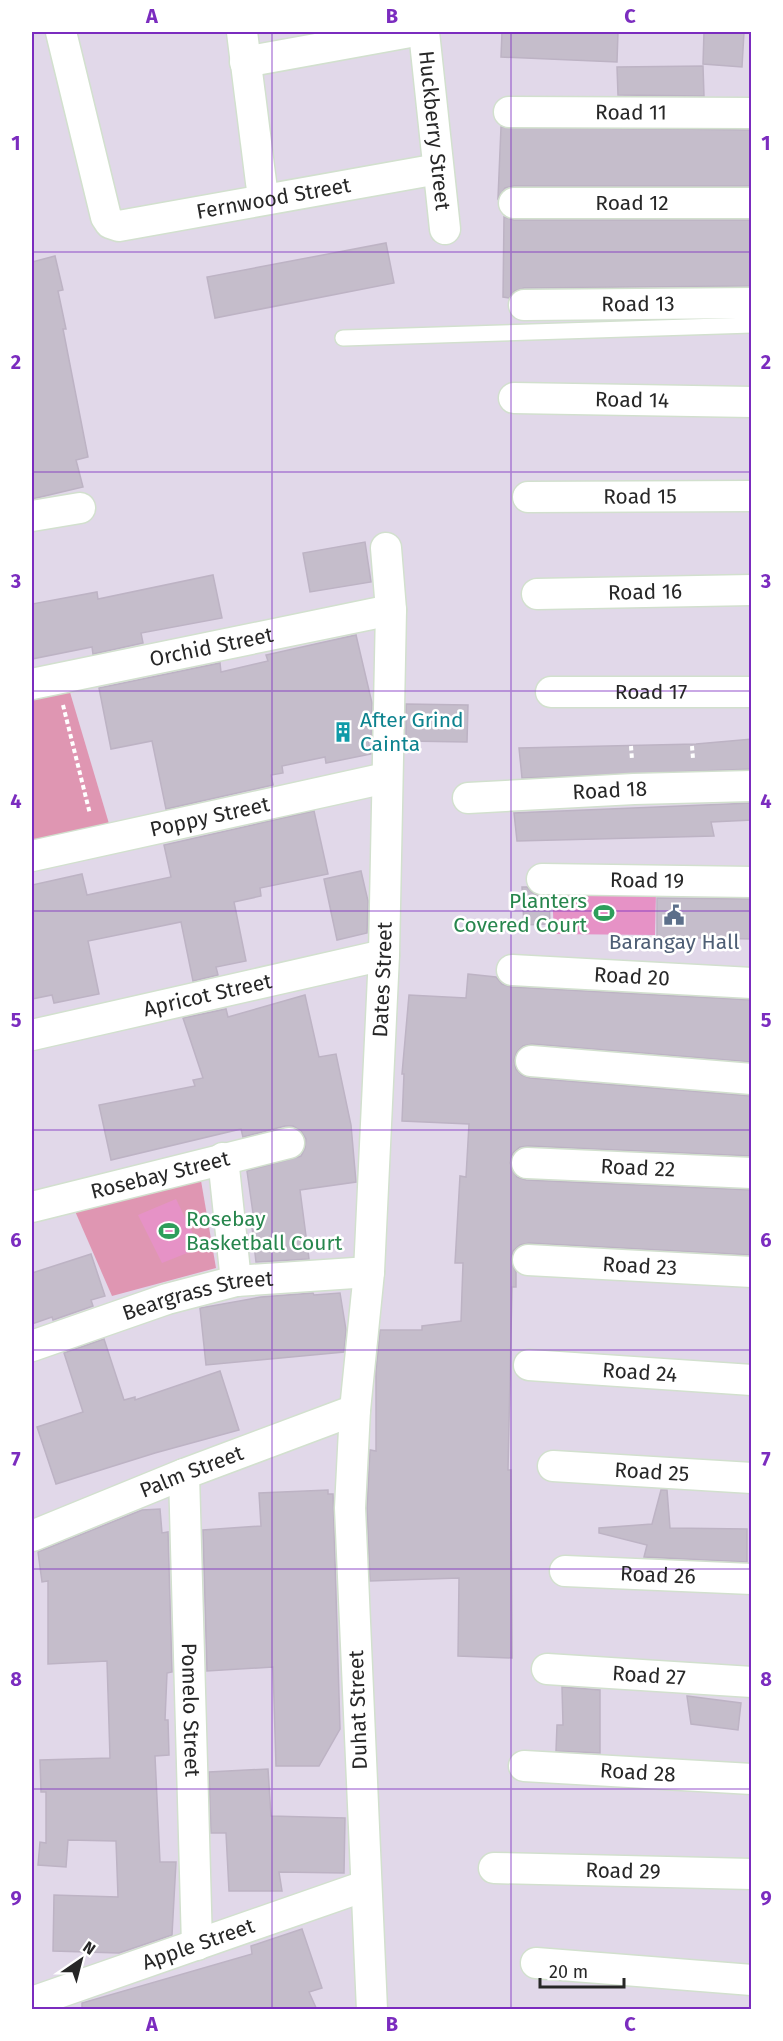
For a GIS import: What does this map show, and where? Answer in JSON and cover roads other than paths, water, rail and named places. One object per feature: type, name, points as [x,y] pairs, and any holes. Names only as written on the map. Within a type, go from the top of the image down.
[{"type":"street","name":"Fernwood Street","points":[[61,32],[106,217],[110,223],[119,226],[263,198],[438,169]]},
{"type":"street","points":[[242,32],[263,198]]},
{"type":"street","points":[[245,62],[410,32]]},
{"type":"street","name":"Huckberry Street","points":[[424,32],[445,230]]},
{"type":"street","name":"Road 11","points":[[509,112],[752,113]]},
{"type":"street","name":"Road 12","points":[[514,203],[752,203]]},
{"type":"street","name":"Road 13","points":[[524,305],[752,303]]},
{"type":"street","name":"Road 14","points":[[514,398],[752,402]]},
{"type":"street","name":"Road 15","points":[[528,497],[752,496]]},
{"type":"street","points":[[32,516],[80,508]]},
{"type":"street","name":"Dates Street","points":[[355,1410],[369,1272],[384,955],[391,610],[386,548]]},
{"type":"street","name":"Road 16","points":[[537,594],[752,590]]},
{"type":"street","name":"Orchid Street","points":[[44,681],[391,610]]},
{"type":"street","name":"Road 17","points":[[551,692],[752,692]]},
{"type":"street","name":"Poppy Street","points":[[32,856],[386,778]]},
{"type":"street","name":"Road 18","points":[[468,798],[752,786]]},
{"type":"street","name":"Road 19","points":[[542,879],[752,882]]},
{"type":"street","name":"Apricot Street","points":[[32,1035],[384,955]]},
{"type":"street","name":"Road 20","points":[[512,970],[752,983]]},
{"type":"street","points":[[531,1061],[752,1079]]},
{"type":"street","name":"Rosebay Street","points":[[32,1206],[289,1143]]},
{"type":"street","points":[[223,1158],[236,1281]]},
{"type":"street","name":"Road 22","points":[[527,1163],[750,1173]]},
{"type":"street","name":"Road 23","points":[[528,1260],[752,1272]]},
{"type":"street","name":"Beargrass Street","points":[[32,1346],[167,1299],[236,1281],[369,1272]]},
{"type":"street","name":"Road 24","points":[[529,1365],[752,1380]]},
{"type":"street","name":"Palm Street","points":[[32,1536],[184,1474],[355,1410]]},
{"type":"street","name":"Duhat Street","points":[[355,1410],[350,1508],[372,2010]]},
{"type":"street","name":"Road 25","points":[[553,1466],[752,1478]]},
{"type":"street","name":"Pomelo Street","points":[[184,1474],[197,1945]]},
{"type":"street","name":"Road 26","points":[[565,1571],[752,1579]]},
{"type":"street","name":"Road 27","points":[[547,1669],[752,1682]]},
{"type":"street","name":"Road 28","points":[[524,1766],[752,1779]]},
{"type":"street","name":"Road 29","points":[[494,1868],[752,1875]]},
{"type":"street","name":"Apple Street","points":[[32,2002],[365,1886]]},
{"type":"street","points":[[536,1963],[752,1980]]},
{"type":"lane","points":[[343,338],[752,325]]},
{"type":"place","name":"After Grind Cainta","points":[[343,732]]},
{"type":"place","name":"Planters Covered Court","points":[[604,913]]},
{"type":"place","name":"Barangay Hall","points":[[674,915]]},
{"type":"place","name":"Rosebay Basketball Court","points":[[169,1231]]}]
